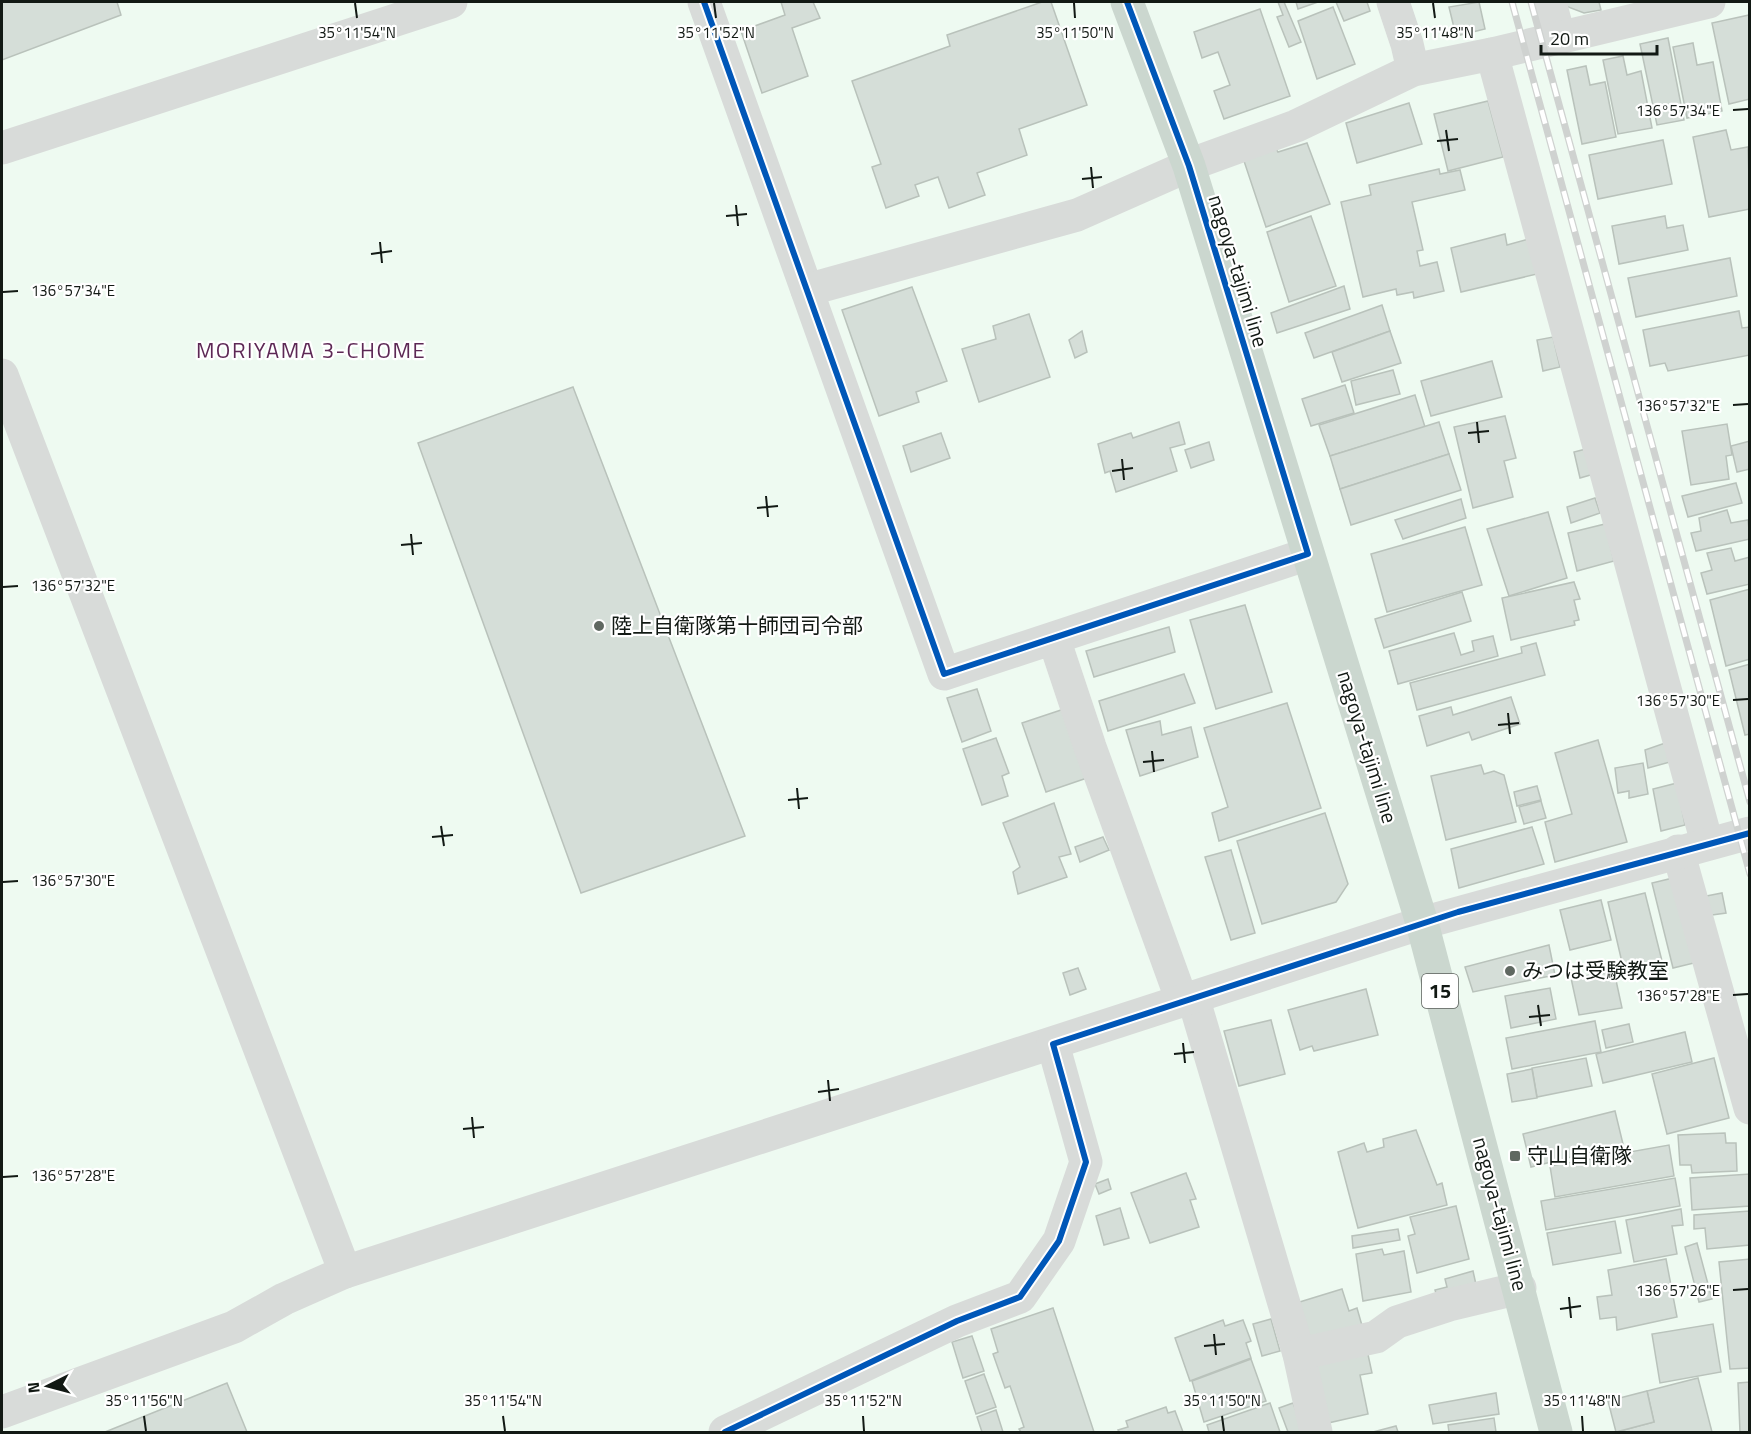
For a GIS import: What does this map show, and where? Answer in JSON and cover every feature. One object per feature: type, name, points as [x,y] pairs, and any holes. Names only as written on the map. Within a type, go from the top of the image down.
[{"type":"main road","name":"nagoya-tajimi line","points":[[1127,2],[1189,166],[1422,923],[1520,1288],[1556,1432]]},
{"type":"street","points":[[2,148],[451,2]]},
{"type":"street","points":[[704,2],[944,674],[1308,554]]},
{"type":"street","points":[[1392,2],[1413,70]]},
{"type":"street","points":[[1550,2],[1559,36]]},
{"type":"street","points":[[807,290],[1077,215],[1189,166],[1296,126],[1413,70],[1492,54],[1559,36],[1709,2]]},
{"type":"street","points":[[1492,54],[1692,847],[1749,1108]]},
{"type":"street","points":[[2,375],[345,1272]]},
{"type":"street","points":[[1054,639],[1090,747],[1187,999],[1299,1354],[1316,1432]]},
{"type":"street","points":[[2,1412],[234,1328],[284,1299],[345,1272],[1422,923],[1749,832]]},
{"type":"street","points":[[725,1432],[957,1321],[1020,1297],[1059,1241],[1086,1162],[1053,1044]]},
{"type":"street","points":[[1299,1354],[1376,1336],[1397,1322],[1449,1305],[1520,1288]]},
{"type":"building","points":[[2,2],[117,2],[121,15],[2,60]]},
{"type":"building","points":[[781,2],[813,2],[820,18],[792,28],[808,76],[762,93],[741,31],[785,15]]},
{"type":"building","points":[[1042,2],[1051,2],[1087,105],[1019,129],[1027,155],[977,173],[985,195],[949,208],[938,177],[915,185],[919,196],[886,208],[872,167],[881,164],[852,81],[950,46],[947,35]]},
{"type":"building","points":[[1278,2],[1284,2],[1301,42],[1289,47],[1277,17],[1283,15]]},
{"type":"building","points":[[1296,2],[1318,2],[1298,9]]},
{"type":"building","points":[[1336,2],[1367,2],[1370,11],[1344,21]]},
{"type":"building","points":[[1479,2],[1485,29],[1456,36],[1449,7]]},
{"type":"building","points":[[1562,2],[1599,2],[1601,10],[1584,13],[1563,5]]},
{"type":"building","points":[[1333,7],[1355,64],[1317,79],[1298,21]]},
{"type":"building","points":[[1260,9],[1290,96],[1224,119],[1214,91],[1230,85],[1218,52],[1202,58],[1194,32]]},
{"type":"building","points":[[1749,15],[1750,99],[1729,104],[1712,23]]},
{"type":"building","points":[[1668,38],[1684,120],[1657,125],[1640,44]]},
{"type":"building","points":[[1693,43],[1697,65],[1713,62],[1722,111],[1687,118],[1673,47]]},
{"type":"building","points":[[1623,56],[1627,75],[1641,71],[1652,128],[1618,134],[1603,60]]},
{"type":"building","points":[[1586,66],[1590,85],[1605,82],[1616,137],[1582,144],[1567,70]]},
{"type":"building","points":[[1488,101],[1503,157],[1448,171],[1434,114]]},
{"type":"building","points":[[1409,103],[1422,144],[1357,163],[1346,123]]},
{"type":"building","points":[[1726,130],[1731,150],[1748,147],[1750,209],[1709,217],[1693,137]]},
{"type":"building","points":[[1663,140],[1672,184],[1598,199],[1589,155]]},
{"type":"building","points":[[1273,143],[1278,152],[1307,143],[1330,204],[1266,227],[1242,155]]},
{"type":"building","points":[[1439,169],[1440,174],[1460,170],[1465,190],[1412,202],[1423,250],[1417,251],[1420,266],[1437,262],[1444,291],[1414,298],[1413,292],[1397,295],[1396,289],[1363,297],[1341,202],[1371,195],[1369,185]]},
{"type":"building","points":[[1311,216],[1336,286],[1289,302],[1267,232]]},
{"type":"building","points":[[1665,216],[1667,228],[1683,225],[1688,250],[1619,264],[1612,226]]},
{"type":"building","points":[[1505,234],[1507,245],[1529,239],[1537,274],[1461,292],[1451,248]]},
{"type":"building","points":[[1730,258],[1737,296],[1636,317],[1628,278]]},
{"type":"building","points":[[1344,286],[1350,309],[1277,333],[1271,313]]},
{"type":"building","points":[[912,287],[947,381],[916,392],[919,402],[879,416],[842,310]]},
{"type":"building","points":[[1382,305],[1390,331],[1314,358],[1305,333]]},
{"type":"building","points":[[1739,311],[1742,328],[1750,327],[1750,355],[1668,371],[1665,363],[1650,366],[1643,330]]},
{"type":"building","points":[[1029,314],[1050,377],[979,402],[962,349],[996,339],[993,326]]},
{"type":"building","points":[[1082,331],[1087,352],[1075,358],[1069,340]]},
{"type":"building","points":[[1390,331],[1401,363],[1342,382],[1332,352]]},
{"type":"building","points":[[1553,337],[1560,367],[1543,371],[1537,340]]},
{"type":"building","points":[[1492,361],[1502,397],[1431,416],[1421,381]]},
{"type":"building","points":[[1393,370],[1400,394],[1356,405],[1351,381]]},
{"type":"building","points":[[1345,385],[1354,413],[1311,426],[1302,399]]},
{"type":"building","points":[[573,387],[745,836],[581,893],[418,443]]},
{"type":"building","points":[[1415,395],[1425,427],[1330,456],[1319,425]]},
{"type":"building","points":[[1505,416],[1516,458],[1504,461],[1513,497],[1473,508],[1454,427]]},
{"type":"building","points":[[1179,422],[1185,444],[1170,448],[1177,471],[1116,492],[1110,471],[1105,473],[1098,444],[1131,433],[1133,438]]},
{"type":"building","points":[[1439,422],[1449,454],[1340,489],[1330,456]]},
{"type":"building","points":[[1727,424],[1732,455],[1726,456],[1729,479],[1691,485],[1682,431]]},
{"type":"building","points":[[941,433],[950,458],[911,472],[903,446]]},
{"type":"building","points":[[1750,441],[1750,469],[1737,472],[1731,446]]},
{"type":"building","points":[[1209,442],[1214,460],[1191,468],[1185,450]]},
{"type":"building","points":[[1586,449],[1594,474],[1580,478],[1574,452]]},
{"type":"building","points":[[1449,454],[1461,490],[1351,525],[1340,489]]},
{"type":"building","points":[[1736,483],[1742,503],[1688,517],[1682,496]]},
{"type":"building","points":[[1595,498],[1600,513],[1571,523],[1567,507]]},
{"type":"building","points":[[1461,499],[1466,518],[1403,539],[1395,520]]},
{"type":"building","points":[[1727,510],[1731,523],[1748,520],[1750,539],[1696,551],[1691,533],[1701,531],[1699,518]]},
{"type":"building","points":[[1548,512],[1567,578],[1509,596],[1487,529]]},
{"type":"building","points":[[1605,524],[1614,561],[1577,571],[1568,533]]},
{"type":"building","points":[[1465,527],[1482,585],[1387,612],[1371,554]]},
{"type":"building","points":[[1731,548],[1735,561],[1750,557],[1750,584],[1707,594],[1701,573],[1712,570],[1707,553]]},
{"type":"building","points":[[1574,582],[1580,599],[1574,600],[1579,620],[1574,621],[1575,625],[1511,640],[1502,598]]},
{"type":"building","points":[[1750,589],[1750,659],[1726,666],[1710,600]]},
{"type":"building","points":[[1462,592],[1471,621],[1384,648],[1375,619]]},
{"type":"building","points":[[1245,605],[1272,692],[1216,709],[1190,620]]},
{"type":"building","points":[[1169,627],[1175,652],[1094,677],[1086,651]]},
{"type":"building","points":[[1454,633],[1461,655],[1474,651],[1472,641],[1493,636],[1498,656],[1398,684],[1389,651]]},
{"type":"building","points":[[1536,643],[1545,675],[1417,710],[1410,683],[1522,653],[1521,647]]},
{"type":"building","points":[[1750,664],[1750,734],[1745,735],[1729,670]]},
{"type":"building","points":[[1184,674],[1195,703],[1108,731],[1099,701]]},
{"type":"building","points":[[977,689],[991,731],[962,742],[947,698]]},
{"type":"building","points":[[1511,697],[1520,724],[1472,740],[1469,732],[1427,746],[1419,716],[1451,707],[1453,715]]},
{"type":"building","points":[[1287,703],[1321,808],[1219,841],[1212,813],[1228,807],[1204,728]]},
{"type":"building","points":[[1064,709],[1087,778],[1046,792],[1022,723]]},
{"type":"building","points":[[1160,721],[1162,735],[1191,727],[1198,757],[1140,776],[1126,730]]},
{"type":"building","points":[[996,738],[1009,773],[1002,776],[1008,796],[982,805],[963,749]]},
{"type":"building","points":[[1598,740],[1627,842],[1555,862],[1545,822],[1572,814],[1555,753]]},
{"type":"building","points":[[1668,742],[1670,762],[1648,768],[1645,750]]},
{"type":"building","points":[[1643,763],[1648,794],[1629,798],[1629,791],[1618,793],[1615,768]]},
{"type":"building","points":[[1481,765],[1484,774],[1494,771],[1504,775],[1516,822],[1446,840],[1431,776]]},
{"type":"building","points":[[1677,783],[1685,825],[1661,831],[1653,789]]},
{"type":"building","points":[[1537,786],[1541,800],[1517,806],[1514,792]]},
{"type":"building","points":[[1541,801],[1546,818],[1524,824],[1519,807]]},
{"type":"building","points":[[1054,803],[1071,854],[1059,857],[1067,877],[1018,894],[1013,872],[1020,867],[1003,823]]},
{"type":"building","points":[[1325,813],[1348,884],[1336,902],[1262,924],[1237,841]]},
{"type":"building","points":[[1532,827],[1544,864],[1459,888],[1451,849]]},
{"type":"building","points":[[1103,837],[1109,850],[1080,862],[1075,847]]},
{"type":"building","points":[[1231,850],[1255,933],[1231,940],[1205,857]]},
{"type":"building","points":[[1673,878],[1694,963],[1673,968],[1652,883]]},
{"type":"building","points":[[1645,893],[1662,961],[1624,971],[1608,902]]},
{"type":"building","points":[[1722,893],[1726,913],[1705,916],[1701,897]]},
{"type":"building","points":[[1601,900],[1611,940],[1570,950],[1560,910]]},
{"type":"building","name":"みつは受験教室","points":[[1549,945],[1555,975],[1473,992],[1465,967]]},
{"type":"building","points":[[1078,968],[1086,989],[1070,995],[1063,973]]},
{"type":"building","points":[[1614,971],[1622,1008],[1579,1015],[1571,978]]},
{"type":"building","points":[[1550,988],[1556,1019],[1511,1028],[1505,996]]},
{"type":"building","points":[[1366,989],[1378,1035],[1314,1051],[1312,1046],[1300,1050],[1288,1010]]},
{"type":"building","points":[[1271,1020],[1285,1074],[1239,1086],[1224,1031]]},
{"type":"building","points":[[1595,1021],[1601,1052],[1512,1069],[1506,1038]]},
{"type":"building","points":[[1629,1024],[1633,1042],[1606,1048],[1602,1030]]},
{"type":"building","points":[[1685,1032],[1692,1062],[1603,1083],[1596,1054]]},
{"type":"building","points":[[1586,1058],[1592,1086],[1537,1097],[1532,1068]]},
{"type":"building","points":[[1714,1058],[1729,1118],[1667,1134],[1652,1074]]},
{"type":"building","points":[[1532,1069],[1537,1098],[1512,1102],[1507,1074]]},
{"type":"building","points":[[1615,1111],[1623,1144],[1531,1167],[1523,1134]]},
{"type":"building","points":[[1416,1130],[1437,1185],[1442,1183],[1447,1205],[1358,1228],[1338,1152],[1364,1143],[1367,1152],[1384,1147],[1383,1139]]},
{"type":"building","points":[[1725,1133],[1726,1143],[1736,1143],[1737,1171],[1692,1173],[1691,1165],[1680,1165],[1678,1135]]},
{"type":"building","points":[[1669,1145],[1674,1176],[1555,1197],[1550,1166]]},
{"type":"building","points":[[1186,1173],[1196,1199],[1190,1200],[1199,1227],[1150,1243],[1131,1193]]},
{"type":"building","points":[[1750,1174],[1750,1206],[1692,1210],[1690,1178]]},
{"type":"building","points":[[1675,1178],[1680,1206],[1546,1230],[1541,1201]]},
{"type":"building","points":[[1108,1179],[1111,1189],[1099,1194],[1095,1184]]},
{"type":"building","points":[[1456,1206],[1469,1259],[1417,1273],[1408,1236],[1415,1234],[1410,1217]]},
{"type":"building","points":[[1120,1208],[1129,1238],[1104,1245],[1096,1216]]},
{"type":"building","points":[[1681,1209],[1683,1225],[1672,1226],[1677,1254],[1634,1262],[1626,1220]]},
{"type":"building","points":[[1750,1211],[1750,1245],[1707,1249],[1705,1228],[1694,1229],[1694,1215]]},
{"type":"building","points":[[1615,1221],[1621,1253],[1553,1265],[1547,1233]]},
{"type":"building","points":[[1398,1229],[1400,1240],[1353,1248],[1352,1236]]},
{"type":"building","points":[[1697,1243],[1712,1299],[1699,1302],[1685,1247]]},
{"type":"building","points":[[1382,1249],[1384,1255],[1404,1251],[1411,1292],[1363,1301],[1356,1254]]},
{"type":"building","points":[[1666,1259],[1677,1317],[1617,1330],[1616,1317],[1600,1319],[1597,1297],[1612,1295],[1608,1270]]},
{"type":"building","points":[[1750,1259],[1750,1368],[1730,1369],[1719,1262]]},
{"type":"building","points":[[1473,1271],[1477,1289],[1438,1300],[1435,1290],[1447,1287],[1445,1279]]},
{"type":"building","points":[[1342,1289],[1349,1311],[1357,1308],[1363,1329],[1307,1347],[1293,1304]]},
{"type":"building","points":[[1053,1308],[1094,1432],[1021,1432],[1019,1429],[1024,1427],[1010,1386],[1005,1388],[993,1354],[998,1352],[991,1329]]},
{"type":"building","points":[[1271,1319],[1280,1351],[1262,1356],[1253,1324]]},
{"type":"building","points":[[1223,1320],[1225,1326],[1243,1320],[1251,1341],[1246,1343],[1251,1358],[1190,1381],[1175,1338]]},
{"type":"building","points":[[1713,1324],[1721,1372],[1660,1383],[1652,1334]]},
{"type":"building","points":[[972,1336],[984,1371],[963,1378],[952,1342]]},
{"type":"building","points":[[1367,1350],[1372,1373],[1360,1375],[1368,1414],[1328,1423],[1314,1362]]},
{"type":"building","points":[[1251,1359],[1266,1401],[1204,1422],[1192,1381]]},
{"type":"building","points":[[984,1374],[996,1407],[976,1414],[965,1381]]},
{"type":"building","points":[[1698,1378],[1712,1432],[1616,1432],[1654,1422],[1647,1391]]},
{"type":"building","points":[[1750,1382],[1750,1432],[1740,1432],[1738,1383]]},
{"type":"building","points":[[227,1383],[247,1432],[105,1432]]},
{"type":"building","points":[[1647,1391],[1654,1422],[1616,1432],[1608,1401]]},
{"type":"building","points":[[1496,1393],[1499,1414],[1433,1424],[1429,1405]]},
{"type":"building","points":[[1270,1403],[1280,1432],[1209,1432],[1207,1425]]},
{"type":"building","points":[[1293,1403],[1304,1432],[1288,1432],[1279,1408]]},
{"type":"building","points":[[1166,1407],[1168,1413],[1175,1411],[1183,1432],[1119,1432],[1118,1430],[1128,1427],[1126,1421]]},
{"type":"building","points":[[996,1410],[1003,1432],[982,1432],[977,1417]]},
{"type":"building","points":[[1494,1418],[1496,1432],[1449,1432],[1448,1425]]},
{"type":"building","points":[[1396,1426],[1398,1432],[1373,1432]]},
{"type":"railway","points":[[1512,2],[1750,874]]},
{"type":"railway","points":[[1531,2],[1750,802]]},
{"type":"cycle path","points":[[704,2],[944,674],[1308,554],[1189,166],[1127,2]]},
{"type":"cycle path","points":[[725,1432],[957,1321],[1020,1297],[1059,1241],[1086,1162],[1053,1044],[1458,912],[1750,833]]},
{"type":"place","name":"陸上自衛隊第十師団司令部","points":[[599,626]]},
{"type":"place","name":"みつは受験教室","points":[[1510,971]]},
{"type":"place","name":"守山自衛隊","points":[[1515,1156]]},
{"type":"district","name":"MORIYAMA 3-CHOME","points":[[311,350]]}]
